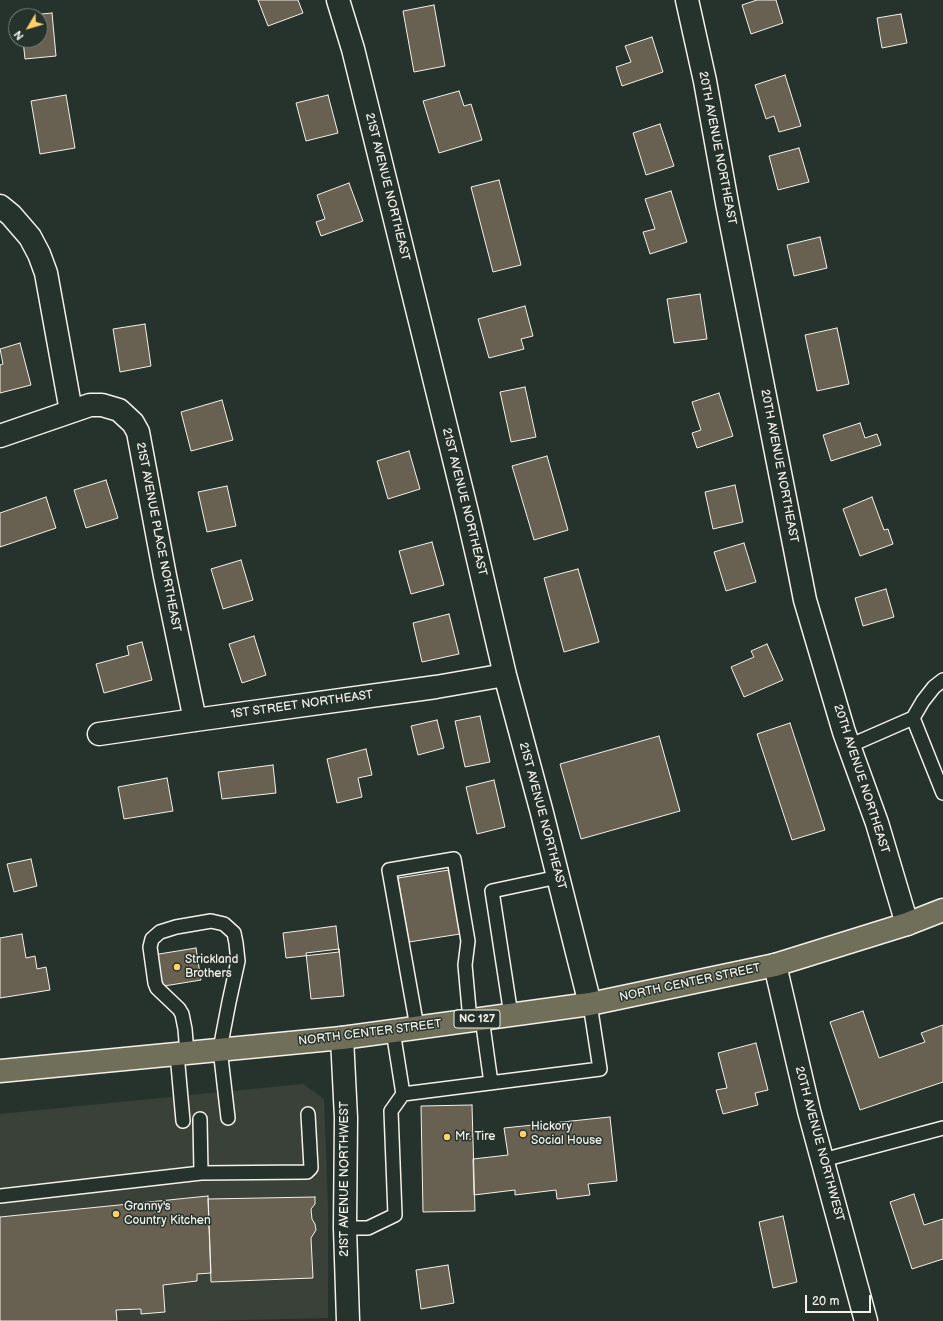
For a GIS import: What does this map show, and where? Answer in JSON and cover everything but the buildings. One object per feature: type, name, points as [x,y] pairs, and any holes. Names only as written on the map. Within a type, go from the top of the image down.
[{"type":"main road","name":"NORTH CENTER STREET","points":[[0,1071],[342,1038],[590,1004],[775,965],[906,924],[943,910]]},
{"type":"street","name":"21ST AVENUE NORTHEAST","points":[[338,0],[353,49],[467,512],[505,675],[590,1004]]},
{"type":"street","name":"20TH AVENUE NORTHEAST","points":[[687,0],[705,81],[728,211],[805,600],[849,746],[877,823],[906,924]]},
{"type":"street","points":[[0,206],[11,215],[30,238],[39,254],[46,273],[71,411],[0,436]]},
{"type":"street","name":"21ST AVENUE PLACE NORTHEAST","points":[[71,411],[90,405],[102,405],[119,410],[133,423],[138,432],[165,576],[195,720]]},
{"type":"street","name":"1ST STREET NORTHEAST","points":[[99,734],[436,687],[505,675]]},
{"type":"street","name":"20TH AVENUE NORTHWEST","points":[[775,965],[809,1111],[866,1321]]},
{"type":"street","name":"21ST AVENUE NORTHWEST","points":[[342,1038],[346,1118],[345,1228],[348,1321]]},
{"type":"lane","points":[[849,746],[913,718],[930,692],[943,680]]},
{"type":"lane","points":[[913,718],[943,793]]},
{"type":"lane","points":[[417,1027],[389,870],[454,859],[468,941],[465,965],[491,1083]]},
{"type":"lane","points":[[511,1014],[492,891],[558,877]]},
{"type":"lane","points":[[183,1121],[182,1053],[185,1029],[182,1014],[179,1009],[157,988],[150,947],[152,939],[160,932],[176,927],[211,921],[224,924],[234,933],[238,961],[220,1049],[228,1118]]},
{"type":"lane","points":[[345,1228],[368,1228],[395,1215],[390,1111],[403,1094],[600,1069],[590,1004]]},
{"type":"lane","points":[[393,1031],[403,1094]]},
{"type":"lane","points":[[0,1196],[201,1173],[307,1172],[311,1168],[308,1114]]},
{"type":"lane","points":[[200,1119],[201,1173]]},
{"type":"lane","points":[[822,1160],[943,1128]]},
{"type":"shaded area","points":[[303,1084],[324,1099],[328,1207],[328,1318],[202,1321],[0,1321],[0,1114]]},
{"type":"place","name":"Strickland Brothers","points":[[177,967]]},
{"type":"place","name":"Hickory Social House","points":[[523,1134]]},
{"type":"place","name":"Mr. Tire","points":[[447,1137]]},
{"type":"place","name":"Granny's Country Kitchen","points":[[116,1214]]}]
